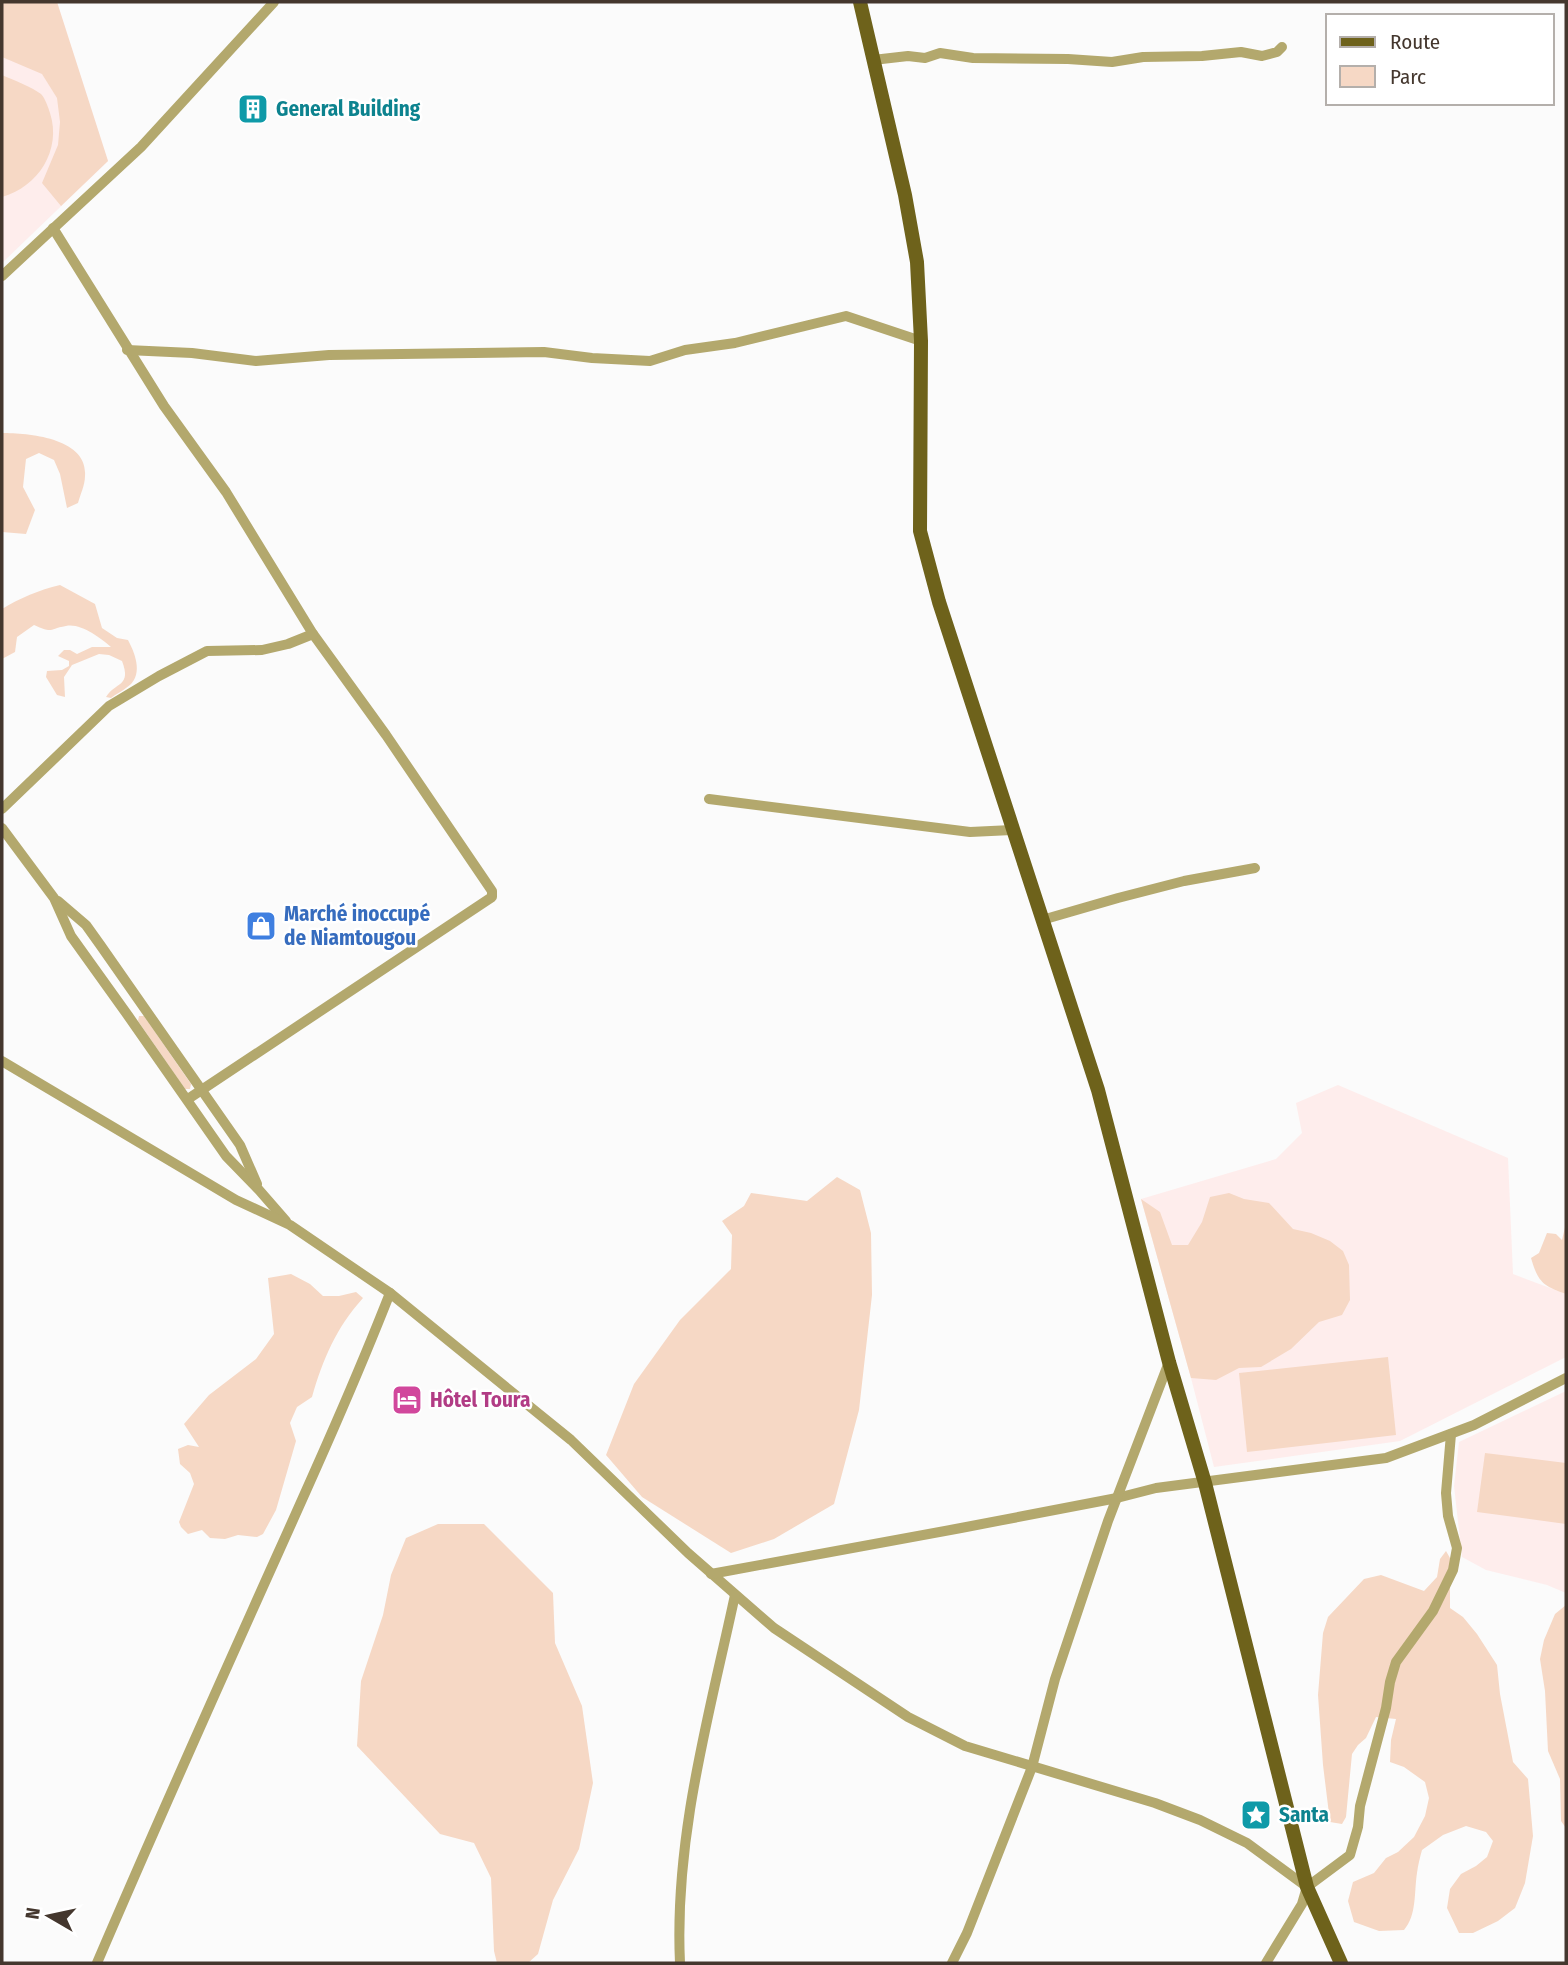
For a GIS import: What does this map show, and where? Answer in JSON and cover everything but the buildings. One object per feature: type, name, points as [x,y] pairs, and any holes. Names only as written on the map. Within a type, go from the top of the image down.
[{"type":"main road","points":[[860,2],[905,195],[917,262],[921,341],[920,531],[939,602],[1098,1090],[1169,1362],[1205,1483],[1307,1887],[1341,1963]]},
{"type":"street","points":[[2,276],[141,147],[274,2]]},
{"type":"street","points":[[873,60],[908,56],[925,58],[940,53],[974,58],[1112,62],[1143,57],[1241,52],[1262,56],[1278,52],[1282,47]]},
{"type":"street","points":[[53,228],[163,407],[226,492],[313,634],[386,735],[492,891],[492,897],[188,1100]]},
{"type":"street","points":[[127,350],[192,353],[256,361],[329,355],[544,352],[593,358],[650,360],[846,316],[921,341]]},
{"type":"street","points":[[2,809],[109,706],[159,676],[208,651],[262,650],[313,634]]},
{"type":"street","points":[[709,799],[971,831],[1012,830]]},
{"type":"street","points":[[2,828],[54,898],[71,936],[226,1156],[260,1189],[290,1226]]},
{"type":"street","points":[[1042,920],[1184,881],[1255,869]]},
{"type":"street","points":[[54,898],[86,925],[101,946],[240,1145],[260,1189]]},
{"type":"street","points":[[84,955],[101,946]]},
{"type":"street","points":[[129,1017],[143,1007]]},
{"type":"street","points":[[2,1061],[236,1200],[290,1226],[390,1293],[571,1440],[688,1553],[774,1628],[908,1717],[965,1746],[1156,1803],[1200,1820],[1247,1843],[1307,1887]]},
{"type":"street","points":[[97,1963],[334,1427],[390,1293]]},
{"type":"street","points":[[952,1963],[967,1933],[1031,1767],[1055,1679],[1117,1498],[1169,1362]]},
{"type":"street","points":[[711,1574],[1117,1498],[1156,1488],[1386,1458],[1474,1425],[1566,1378]]},
{"type":"street","points":[[1266,1963],[1301,1904],[1307,1887],[1350,1854],[1396,1662],[1433,1611],[1453,1570],[1457,1548],[1448,1516],[1446,1493],[1451,1434]]},
{"type":"street","points":[[680,1963],[681,1871],[688,1814],[706,1720],[735,1595]]},
{"type":"shaded area","points":[[2,2],[57,2],[108,161],[2,263]]},
{"type":"shaded area","points":[[1338,1085],[1508,1158],[1513,1274],[1566,1294],[1566,1357],[1400,1441],[1214,1467],[1141,1199],[1276,1159],[1302,1133],[1296,1103]]},
{"type":"shaded area","points":[[1566,1391],[1566,1593],[1547,1585],[1486,1570],[1462,1557],[1454,1486],[1459,1442]]},
{"type":"green space","points":[[2,2],[57,2],[108,161],[61,206],[42,183],[58,145],[60,122],[57,98],[42,74],[2,57]]},
{"type":"green space","points":[[2,75],[41,94],[53,127],[53,140],[50,153],[36,176],[15,192],[2,197]]},
{"type":"green space","points":[[2,433],[27,434],[55,440],[77,453],[83,463],[85,479],[78,503],[67,508],[60,474],[54,460],[39,453],[26,459],[23,487],[35,510],[26,534],[2,532]]},
{"type":"green space","points":[[60,585],[95,604],[102,628],[117,638],[128,640],[131,646],[137,666],[135,678],[111,698],[106,697],[124,680],[125,669],[122,661],[109,655],[99,654],[72,665],[64,677],[65,697],[57,695],[46,677],[47,671],[62,670],[69,666],[69,661],[58,656],[64,650],[77,654],[92,647],[111,647],[78,627],[66,626],[48,630],[34,625],[17,637],[15,652],[2,659],[2,609],[30,595]]},
{"type":"green space","points":[[139,1016],[144,1016],[191,1084],[190,1089],[185,1089],[138,1021]]},
{"type":"green space","points":[[837,1177],[860,1190],[871,1233],[872,1295],[859,1410],[834,1504],[774,1539],[731,1553],[642,1497],[606,1455],[634,1384],[680,1320],[731,1269],[732,1235],[722,1221],[744,1206],[751,1193],[807,1201]]},
{"type":"green space","points":[[1229,1193],[1244,1199],[1269,1203],[1293,1229],[1330,1241],[1343,1251],[1349,1265],[1350,1300],[1342,1315],[1319,1322],[1291,1349],[1261,1367],[1239,1368],[1216,1380],[1191,1378],[1141,1199],[1160,1212],[1172,1245],[1188,1245],[1202,1222],[1210,1197]]},
{"type":"green space","points":[[1566,1223],[1566,1294],[1542,1282],[1531,1258],[1539,1253],[1547,1233],[1556,1234],[1562,1240]]},
{"type":"green space","points":[[291,1274],[310,1284],[323,1296],[356,1292],[363,1298],[332,1344],[312,1397],[297,1407],[290,1423],[296,1441],[276,1510],[263,1534],[257,1537],[238,1535],[225,1539],[210,1538],[202,1530],[188,1534],[179,1522],[194,1484],[190,1473],[180,1464],[178,1449],[188,1445],[199,1447],[184,1424],[209,1395],[256,1359],[274,1334],[268,1278]]},
{"type":"green space","points":[[1388,1357],[1396,1435],[1247,1452],[1239,1373]]},
{"type":"green space","points":[[1485,1453],[1566,1463],[1566,1524],[1477,1512]]},
{"type":"green space","points":[[438,1524],[484,1524],[553,1593],[555,1643],[582,1706],[593,1783],[579,1849],[553,1900],[538,1954],[528,1963],[497,1963],[494,1951],[491,1878],[474,1843],[440,1834],[357,1746],[361,1681],[383,1615],[391,1575],[406,1538]]},
{"type":"green space","points":[[1446,1551],[1450,1558],[1450,1608],[1463,1617],[1497,1665],[1513,1762],[1528,1779],[1533,1836],[1525,1883],[1515,1908],[1498,1921],[1473,1933],[1459,1933],[1447,1908],[1450,1889],[1461,1874],[1487,1857],[1493,1841],[1486,1832],[1466,1826],[1443,1835],[1422,1850],[1413,1910],[1404,1930],[1379,1931],[1354,1922],[1348,1901],[1353,1882],[1374,1873],[1386,1858],[1398,1852],[1414,1837],[1425,1816],[1429,1798],[1425,1782],[1404,1767],[1390,1762],[1396,1719],[1376,1717],[1366,1738],[1352,1754],[1346,1817],[1342,1824],[1330,1822],[1318,1695],[1323,1633],[1328,1617],[1364,1579],[1381,1575],[1424,1591],[1437,1577],[1440,1559]]},
{"type":"green space","points":[[1566,1605],[1566,1828],[1561,1821],[1560,1779],[1548,1751],[1545,1691],[1540,1659],[1544,1640],[1555,1614]]},
{"type":"place","name":"General Building","points":[[253,109]]},
{"type":"place","name":"Marché inoccupé de Niamtougou","points":[[261,926]]},
{"type":"place","name":"Hôtel Toura","points":[[407,1400]]},
{"type":"place","name":"Santa","points":[[1256,1815]]}]
